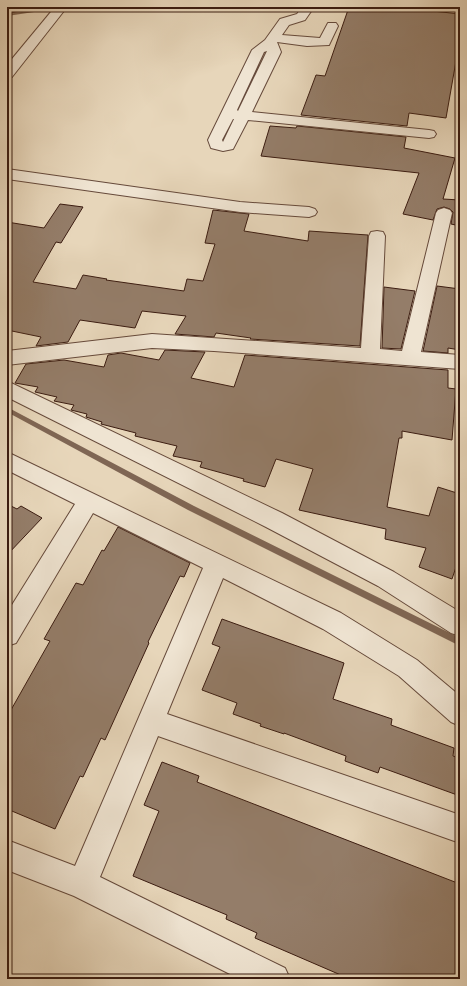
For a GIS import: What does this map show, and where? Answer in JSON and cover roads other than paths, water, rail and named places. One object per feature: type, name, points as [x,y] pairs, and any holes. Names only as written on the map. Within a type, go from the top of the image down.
[{"type":"street","points":[[7,9],[22,7]]},
{"type":"street","points":[[272,41],[274,52],[228,146],[219,147],[214,143],[215,140],[259,50],[272,41],[284,22],[300,17],[308,7]]},
{"type":"street","points":[[7,74],[62,9]]},
{"type":"street","points":[[272,41],[324,42],[332,26]]},
{"type":"street","points":[[227,114],[429,134]]},
{"type":"street","points":[[7,174],[240,207],[309,212]]},
{"type":"street","points":[[410,358],[444,213]]},
{"type":"street","points":[[370,356],[377,236]]},
{"type":"street","points":[[7,358],[152,341],[214,344],[460,362]]},
{"type":"street","points":[[7,388],[274,520],[386,579],[460,625]]},
{"type":"street","points":[[7,460],[332,621],[408,668],[460,713]]},
{"type":"street","points":[[7,635],[88,501]]},
{"type":"street","points":[[82,884],[217,564]]},
{"type":"street","points":[[151,721],[460,829]]},
{"type":"street","points":[[7,855],[82,884],[274,979]]},
{"type":"waterway","points":[[7,15],[66,7]]},
{"type":"waterway","points":[[7,409],[191,508],[460,642]]}]
